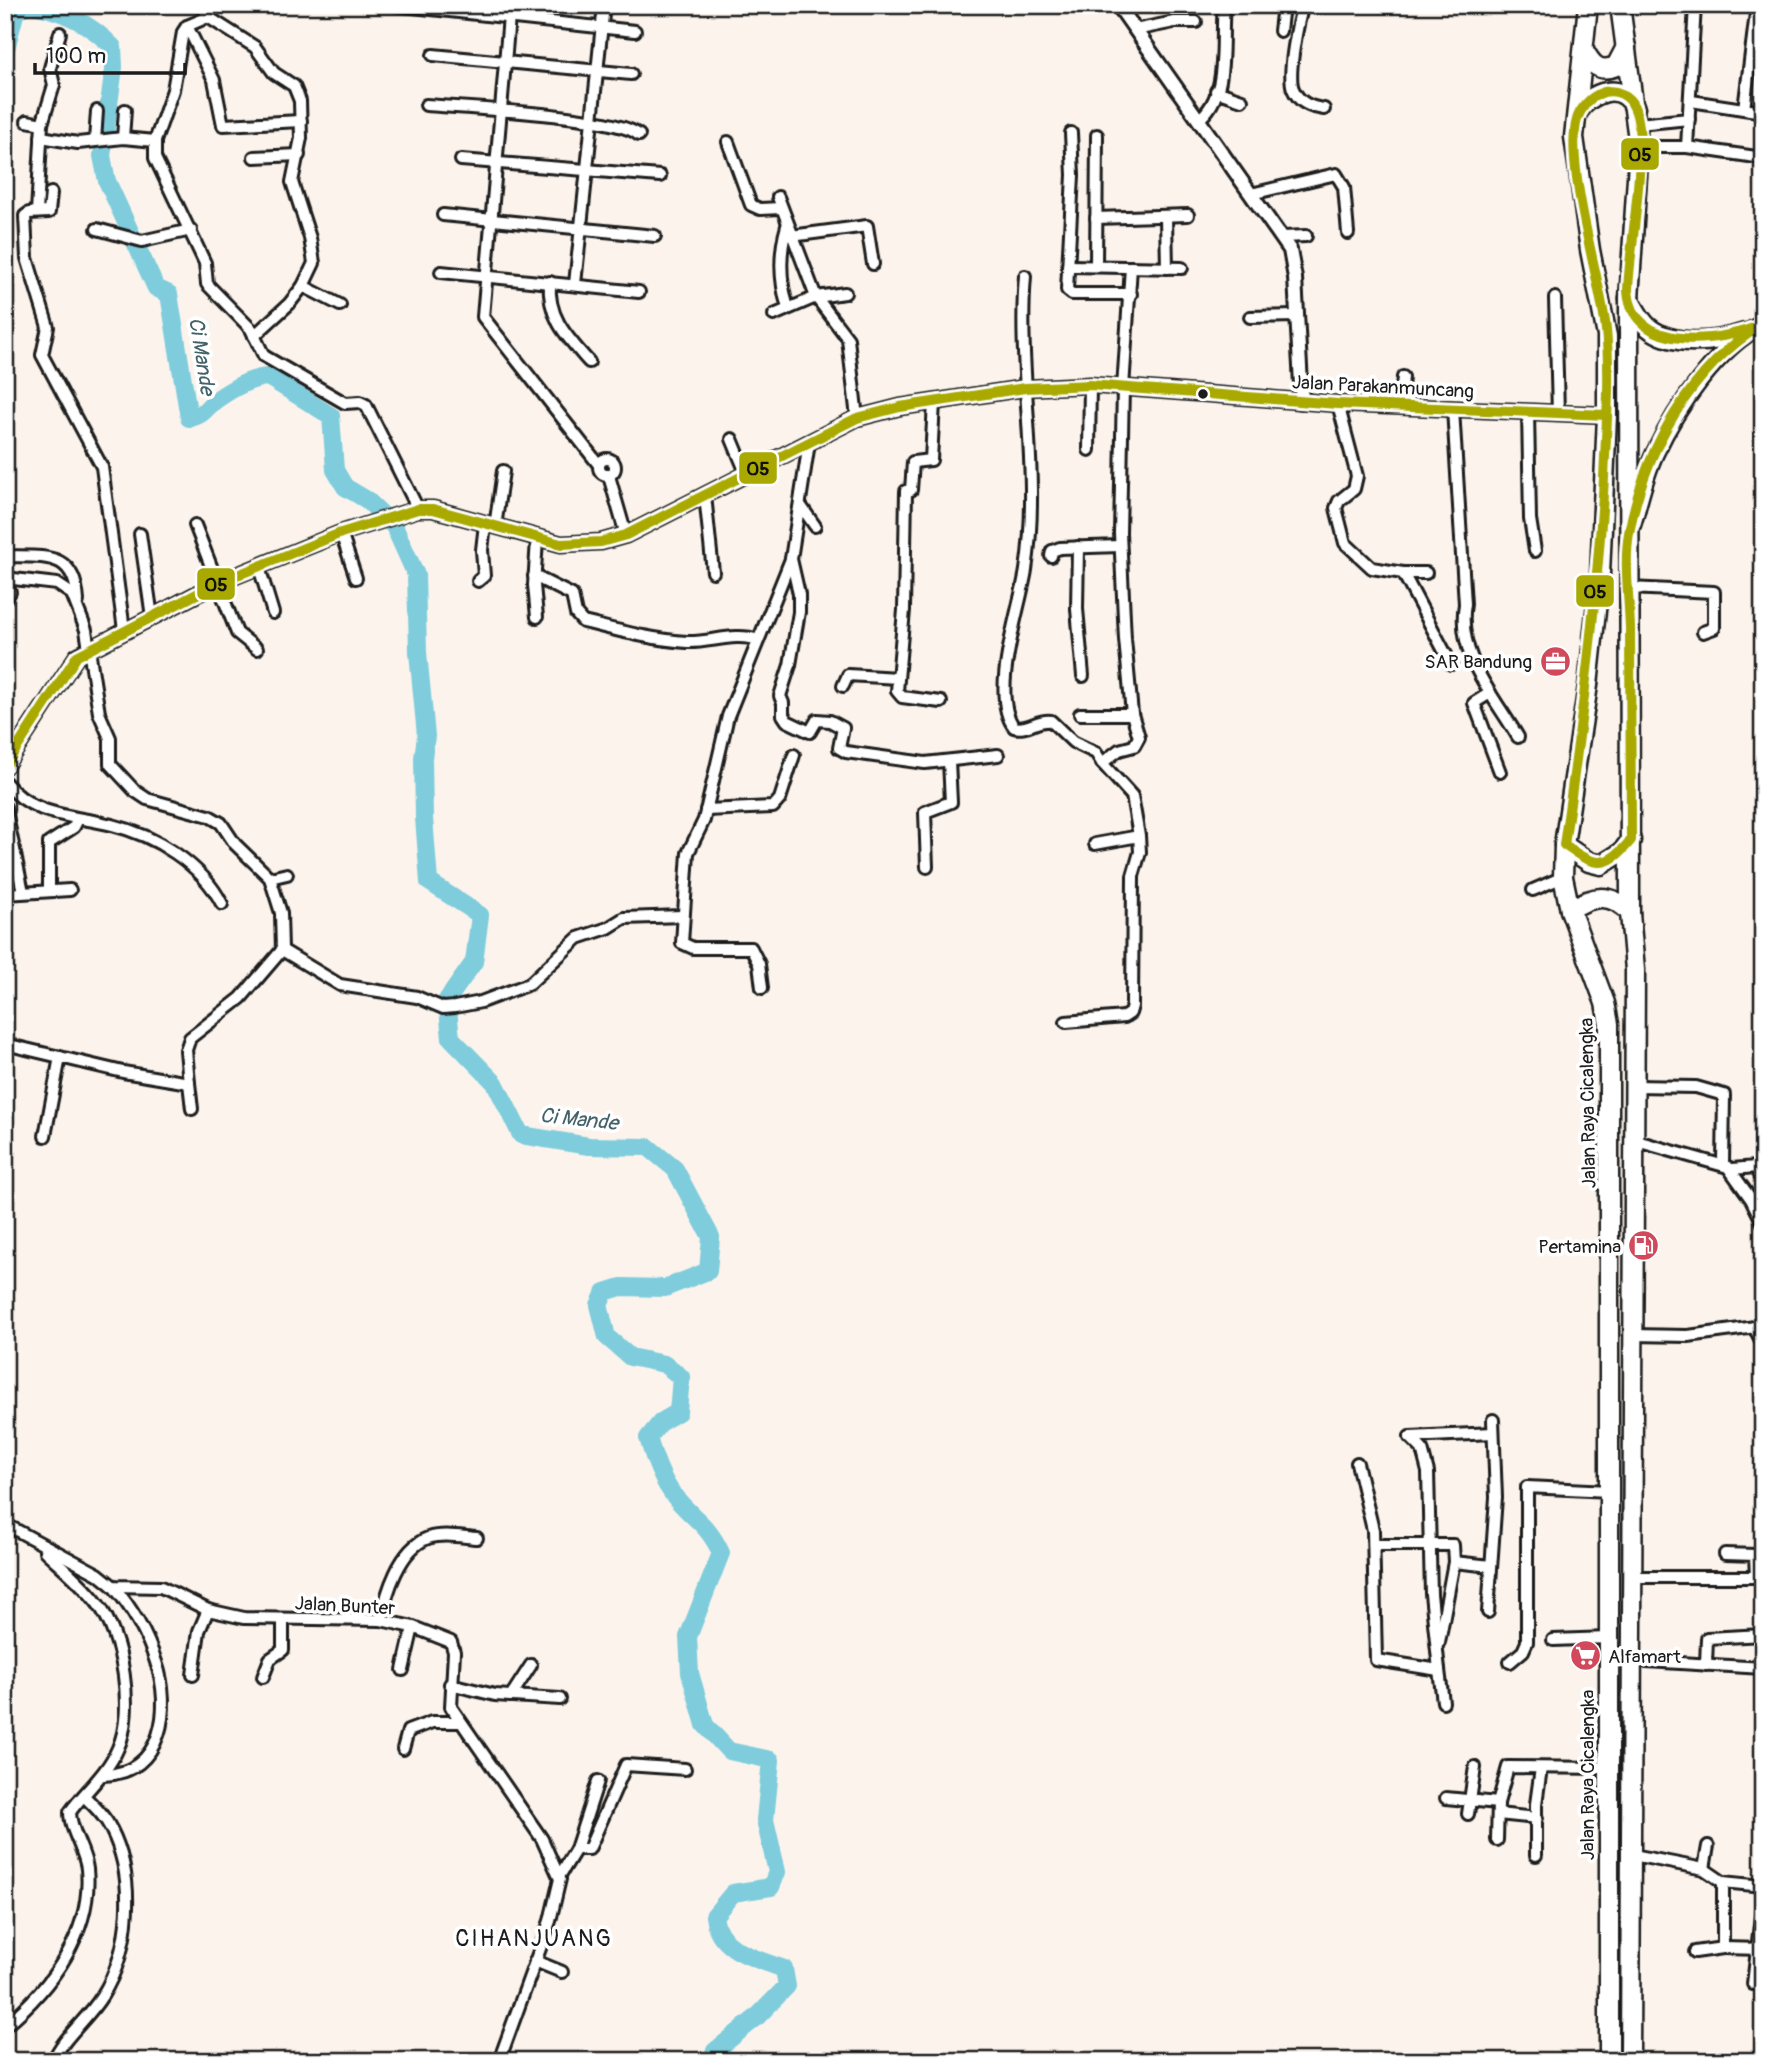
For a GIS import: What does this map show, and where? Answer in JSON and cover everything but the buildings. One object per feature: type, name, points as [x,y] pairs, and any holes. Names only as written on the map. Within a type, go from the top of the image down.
[{"type":"highway","name":"Jalan Raya Cicalengka","points":[[1588,5],[1574,136],[1590,250],[1607,336],[1607,415],[1594,629],[1564,845],[1563,877],[1570,910],[1605,1003],[1609,1024],[1609,2061]]},
{"type":"highway","points":[[1620,5],[1637,116],[1639,147],[1629,299],[1630,913],[1635,970],[1628,1854],[1630,2061]]},
{"type":"highway","points":[[1584,50],[1590,62],[1602,69],[1616,65],[1626,47]]},
{"type":"highway","points":[[1575,116],[1590,97],[1602,93],[1621,94],[1637,116]]},
{"type":"highway","points":[[1629,299],[1648,327],[1669,336],[1711,341],[1745,333]]},
{"type":"highway","points":[[1564,845],[1588,862],[1601,865],[1622,852],[1631,840]]},
{"type":"highway","points":[[1570,910],[1585,901],[1605,897],[1618,901],[1630,913]]},
{"type":"main road","points":[[1629,534],[1654,456],[1672,420],[1726,348],[1745,333],[1763,324]]},
{"type":"main road","name":"Jalan Parakanmuncang","points":[[5,766],[68,667],[90,648],[218,583],[398,513],[433,509],[537,540],[580,544],[626,535],[857,418],[934,402],[1025,388],[1090,386],[1302,402],[1607,415]]},
{"type":"street","points":[[202,5],[208,17],[255,47],[274,74],[294,86],[300,101],[299,155],[292,174],[293,190],[310,238],[314,263],[303,286],[254,336]]},
{"type":"street","points":[[394,5],[635,32]]},
{"type":"street","points":[[510,5],[485,275],[484,319],[599,465],[601,473],[609,476],[626,535]]},
{"type":"street","points":[[575,284],[604,5]]},
{"type":"street","points":[[1118,5],[1283,237],[1293,261],[1302,402]]},
{"type":"street","points":[[1198,120],[1210,107],[1222,70],[1224,5]]},
{"type":"street","points":[[1280,32],[1283,5]]},
{"type":"street","points":[[1303,5],[1295,48],[1293,89],[1310,107],[1324,109]]},
{"type":"street","points":[[1686,147],[1695,5]]},
{"type":"street","points":[[1744,109],[1757,5]]},
{"type":"street","points":[[208,17],[187,26],[181,37],[173,90],[155,141],[155,158],[205,263],[209,289],[240,316],[264,356],[334,398],[348,403],[360,402],[369,409],[418,509]]},
{"type":"street","points":[[1135,30],[1174,22],[1196,22]]},
{"type":"street","points":[[187,26],[214,80],[221,123],[231,126],[301,121]]},
{"type":"street","points":[[37,212],[42,124],[54,85],[50,68],[61,33]]},
{"type":"street","points":[[1295,48],[1307,48]]},
{"type":"street","points":[[433,55],[631,74]]},
{"type":"street","points":[[1216,92],[1242,100]]},
{"type":"street","points":[[1691,101],[1763,111]]},
{"type":"street","points":[[426,105],[624,125],[639,135]]},
{"type":"street","points":[[119,138],[125,110]]},
{"type":"street","points":[[97,111],[97,141]]},
{"type":"street","points":[[1637,116],[1689,119]]},
{"type":"street","points":[[27,121],[42,124]]},
{"type":"street","points":[[1071,132],[1069,293],[1131,294]]},
{"type":"street","points":[[1096,266],[1097,135]]},
{"type":"street","points":[[41,137],[78,143],[119,138],[155,141]]},
{"type":"street","points":[[728,142],[751,205],[760,209],[780,202],[816,297],[848,339],[857,418]]},
{"type":"street","points":[[1639,147],[1686,147],[1763,158]]},
{"type":"street","points":[[254,157],[299,155]]},
{"type":"street","points":[[461,160],[660,176]]},
{"type":"street","points":[[1251,194],[1336,174],[1344,187],[1348,233]]},
{"type":"street","points":[[51,193],[49,212],[24,216],[27,258],[48,327],[42,355],[102,467],[124,630]]},
{"type":"street","points":[[443,215],[655,236]]},
{"type":"street","points":[[1096,218],[1188,215]]},
{"type":"street","points":[[1166,217],[1167,268]]},
{"type":"street","points":[[789,231],[867,226],[870,228],[873,264]]},
{"type":"street","points":[[97,229],[125,239],[142,241],[191,230]]},
{"type":"street","points":[[788,308],[781,264],[782,242],[789,231]]},
{"type":"street","points":[[1283,237],[1306,236]]},
{"type":"street","points":[[1068,266],[1182,268]]},
{"type":"street","points":[[1102,763],[1112,754],[1138,742],[1139,733],[1132,714],[1120,547],[1123,388],[1131,294],[1130,267]]},
{"type":"street","points":[[441,272],[639,292]]},
{"type":"street","points":[[1025,276],[1023,333],[1032,475],[1027,564],[1005,672],[1004,707],[1014,727],[1022,728],[1039,721],[1051,721],[1073,742],[1096,753],[1132,796],[1140,852],[1133,876],[1133,985],[1130,1013],[1124,1017],[1066,1022]]},
{"type":"street","points":[[550,282],[550,303],[557,323],[589,362]]},
{"type":"street","points":[[303,286],[340,305]]},
{"type":"street","points":[[774,315],[816,297],[845,293]]},
{"type":"street","points":[[1555,298],[1558,413]]},
{"type":"street","points":[[1251,317],[1297,316]]},
{"type":"street","points":[[1400,407],[1403,377]]},
{"type":"street","points":[[1090,386],[1090,450]]},
{"type":"street","points":[[934,402],[931,460],[913,462],[911,491],[906,491],[904,610],[898,695],[941,702]]},
{"type":"street","points":[[1338,404],[1357,476],[1354,489],[1339,501],[1336,508],[1345,543],[1372,568],[1403,573],[1426,573]]},
{"type":"street","points":[[1453,409],[1465,604],[1463,628],[1471,657],[1518,737]]},
{"type":"street","points":[[1528,412],[1530,519],[1535,551]]},
{"type":"street","points":[[732,439],[747,475]]},
{"type":"street","points":[[761,988],[759,964],[751,948],[685,947],[682,943],[685,867],[706,810],[728,716],[791,559],[809,443]]},
{"type":"street","points":[[478,582],[484,576],[482,550],[503,471]]},
{"type":"street","points":[[705,495],[713,572]]},
{"type":"street","points":[[801,506],[810,515],[815,526]]},
{"type":"street","points":[[195,525],[237,633],[257,649]]},
{"type":"street","points":[[341,533],[356,578]]},
{"type":"street","points":[[140,534],[152,617]]},
{"type":"street","points":[[537,540],[534,576],[537,617]]},
{"type":"street","points":[[1078,547],[1077,609],[1083,676]]},
{"type":"street","points":[[1051,556],[1054,549],[1120,547]]},
{"type":"street","points":[[5,556],[46,558],[61,562],[74,574],[90,648],[99,713],[110,738],[108,759],[116,773],[147,799],[217,820],[235,844],[270,878],[281,913],[282,950],[241,998],[190,1038],[186,1050],[192,1109]]},
{"type":"street","points":[[791,559],[799,594],[794,646],[780,692],[782,715],[787,721],[810,732],[819,719],[842,726],[842,752],[905,761],[948,761],[998,755]]},
{"type":"street","points":[[259,567],[273,614]]},
{"type":"street","points":[[1403,573],[1451,664]]},
{"type":"street","points":[[534,576],[572,595],[576,614],[583,622],[662,640],[704,642],[729,637],[758,640]]},
{"type":"street","points":[[5,578],[57,584],[78,602]]},
{"type":"street","points":[[1629,588],[1714,592],[1714,628],[1703,632]]},
{"type":"street","points":[[843,686],[848,675],[898,678]]},
{"type":"street","points":[[1490,693],[1474,703],[1500,772]]},
{"type":"street","points":[[1080,714],[1132,714]]},
{"type":"street","points":[[706,810],[773,807],[780,799],[794,755]]},
{"type":"street","points":[[927,867],[925,812],[951,802],[948,761]]},
{"type":"street","points":[[5,782],[23,802],[115,825],[190,863],[212,887],[222,904]]},
{"type":"street","points":[[5,807],[12,825],[23,892]]},
{"type":"street","points":[[49,891],[49,843],[74,827],[79,818]]},
{"type":"street","points":[[1095,844],[1139,836]]},
{"type":"street","points":[[270,878],[287,874]]},
{"type":"street","points":[[1533,890],[1563,877]]},
{"type":"street","points":[[5,894],[70,890]]},
{"type":"street","points":[[282,950],[340,985],[417,997],[449,1008],[481,1002],[529,984],[578,938],[608,928],[624,918],[682,916]]},
{"type":"street","points":[[5,1044],[188,1083]]},
{"type":"street","points":[[45,1136],[60,1057]]},
{"type":"street","points":[[1633,1086],[1696,1087],[1724,1095],[1727,1166],[1763,1223]]},
{"type":"street","points":[[1633,1140],[1727,1166],[1756,1167],[1763,1180]]},
{"type":"street","points":[[1632,1335],[1688,1336],[1758,1326],[1763,1344]]},
{"type":"street","points":[[1488,1612],[1496,1497],[1493,1420]]},
{"type":"street","points":[[1443,1702],[1436,1651],[1427,1462],[1422,1449],[1409,1437],[1493,1433]]},
{"type":"street","points":[[1357,1463],[1375,1545],[1376,1660],[1439,1670]]},
{"type":"street","points":[[1510,1662],[1523,1651],[1527,1642],[1527,1487],[1609,1490]]},
{"type":"street","points":[[5,1524],[98,1574],[113,1586],[137,1619],[157,1664],[162,1685],[162,1719],[152,1749],[139,1765],[122,1774],[104,1775]]},
{"type":"street","points":[[381,1620],[390,1581],[418,1544],[434,1537],[477,1538]]},
{"type":"street","points":[[5,2026],[49,1984],[76,1936],[87,1890],[87,1871],[70,1812],[104,1775],[118,1749],[127,1714],[126,1690],[119,1654],[100,1606],[35,1542]]},
{"type":"street","points":[[1375,1545],[1453,1545],[1454,1562],[1446,1616],[1436,1651]]},
{"type":"street","points":[[1630,1577],[1756,1577],[1755,1555],[1725,1554]]},
{"type":"street","points":[[1454,1562],[1492,1566]]},
{"type":"street","name":"Jalan Bunter","points":[[113,1586],[161,1587],[208,1610],[244,1618],[381,1620],[413,1627],[451,1642],[454,1652],[450,1684],[451,1707],[542,1839],[560,1875]]},
{"type":"street","points":[[193,1675],[199,1631],[208,1610]]},
{"type":"street","points":[[263,1677],[270,1659],[283,1650],[283,1620]]},
{"type":"street","points":[[403,1670],[413,1627]]},
{"type":"street","points":[[1706,1665],[1708,1637],[1763,1635]]},
{"type":"street","points":[[1553,1640],[1608,1638]]},
{"type":"street","points":[[1630,1660],[1763,1668]]},
{"type":"street","points":[[511,1696],[531,1665]]},
{"type":"street","points":[[450,1684],[511,1696],[560,1699]]},
{"type":"street","points":[[402,1749],[408,1731],[432,1721],[460,1722]]},
{"type":"street","points":[[576,1849],[589,1849],[626,1765],[685,1769]]},
{"type":"street","points":[[1468,1814],[1475,1767]]},
{"type":"street","points":[[1497,1840],[1498,1808],[1508,1767],[1608,1768]]},
{"type":"street","points":[[1536,1855],[1541,1768]]},
{"type":"street","points":[[499,2061],[557,1897],[560,1875],[576,1849],[598,1781]]},
{"type":"street","points":[[53,2061],[58,2049],[102,1996],[118,1956],[126,1924],[124,1877],[116,1841],[102,1814],[84,1796]]},
{"type":"street","points":[[1446,1798],[1470,1800],[1537,1818]]},
{"type":"street","points":[[1704,1869],[1708,1846]]},
{"type":"street","points":[[1628,1854],[1704,1869],[1723,1882],[1763,1886]]},
{"type":"street","points":[[1723,1882],[1723,1948]]},
{"type":"street","points":[[1754,1983],[1761,1948],[1763,1899]]},
{"type":"street","points":[[1695,1952],[1723,1948],[1761,1948]]},
{"type":"street","points":[[535,1961],[562,1972]]},
{"type":"waterway","name":"Ci Mande","points":[[5,52],[16,11],[26,5]]},
{"type":"waterway","name":"Ci Mande","points":[[33,5],[76,20],[95,31],[113,47],[114,67],[102,156],[107,181],[156,288],[169,294],[189,418],[201,414],[216,400],[234,389],[268,377],[331,416],[335,470],[345,487],[367,500],[394,526],[416,575],[418,652],[426,736],[423,758],[424,818],[429,882],[480,915],[474,962],[447,1000],[451,1038],[495,1083],[521,1135],[589,1146],[648,1147],[675,1169],[711,1237],[708,1271],[665,1288],[621,1287],[605,1292],[599,1305],[607,1337],[630,1357],[664,1364],[681,1377],[678,1412],[661,1422],[648,1438],[671,1492],[706,1529],[721,1553],[688,1637],[690,1673],[705,1725],[729,1751],[771,1760],[765,1820],[777,1872],[771,1887],[733,1893],[714,1916],[717,1928],[730,1945],[750,1957],[784,1969],[787,1986],[757,2017],[715,2051],[710,2061]]},
{"type":"transit line","name":"05","points":[[1609,91],[1622,94],[1632,103],[1638,122],[1639,168],[1628,291],[1634,312],[1646,326],[1663,334],[1683,338],[1726,335],[1763,324],[1737,342],[1693,387],[1659,442],[1636,502],[1627,556],[1631,840],[1607,861],[1592,861],[1564,845],[1593,616],[1608,404],[1606,330],[1578,185],[1575,155],[1575,130],[1580,112],[1593,97],[1609,91]]},
{"type":"transit line","name":"05","points":[[5,766],[77,656],[218,583],[341,533],[418,509],[433,509],[561,544],[601,542],[626,535],[857,418],[900,407],[1025,388],[1090,385],[1338,404],[1607,415]]},
{"type":"place","name":"SAR Bandung","points":[[1555,661]]},
{"type":"place","name":"Pertamina","points":[[1644,1246]]},
{"type":"place","name":"Alfamart","points":[[1585,1656]]},
{"type":"district","name":"CIHANJUANG","points":[[534,1938]]}]
